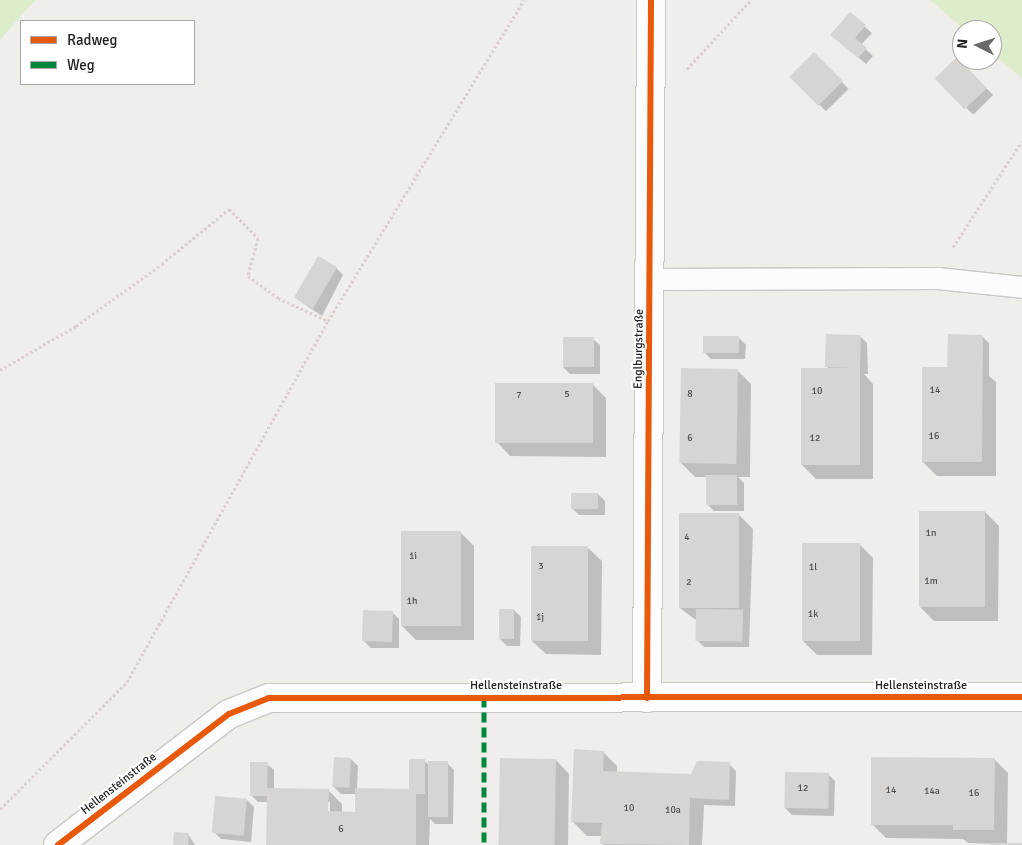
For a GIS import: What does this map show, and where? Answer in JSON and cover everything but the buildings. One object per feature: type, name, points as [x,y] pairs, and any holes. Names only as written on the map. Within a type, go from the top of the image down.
[{"type":"street","name":"Englburgstraße","points":[[646,698],[651,279],[651,0]]},
{"type":"street","name":"Hellensteinstraße","points":[[58,845],[229,714],[269,698],[1022,697]]},
{"type":"lane","points":[[651,279],[938,278],[1022,287]]},
{"type":"path","points":[[0,809],[127,682],[328,322],[524,0]]},
{"type":"path","points":[[650,108],[751,0]]},
{"type":"path","points":[[938,278],[962,230],[1022,141]]},
{"type":"path","points":[[0,370],[76,326],[162,264],[229,208],[258,238],[248,276],[278,298],[328,322]]},
{"type":"green space","points":[[0,0],[35,0],[0,40]]},
{"type":"green space","points":[[930,0],[1022,0],[1022,78],[1002,61],[1002,20],[953,20]]},
{"type":"marked path","points":[[484,697],[484,845]]},
{"type":"cycle path","points":[[647,698],[651,0]]},
{"type":"cycle path","points":[[58,845],[229,714],[269,698],[1022,697]]}]
